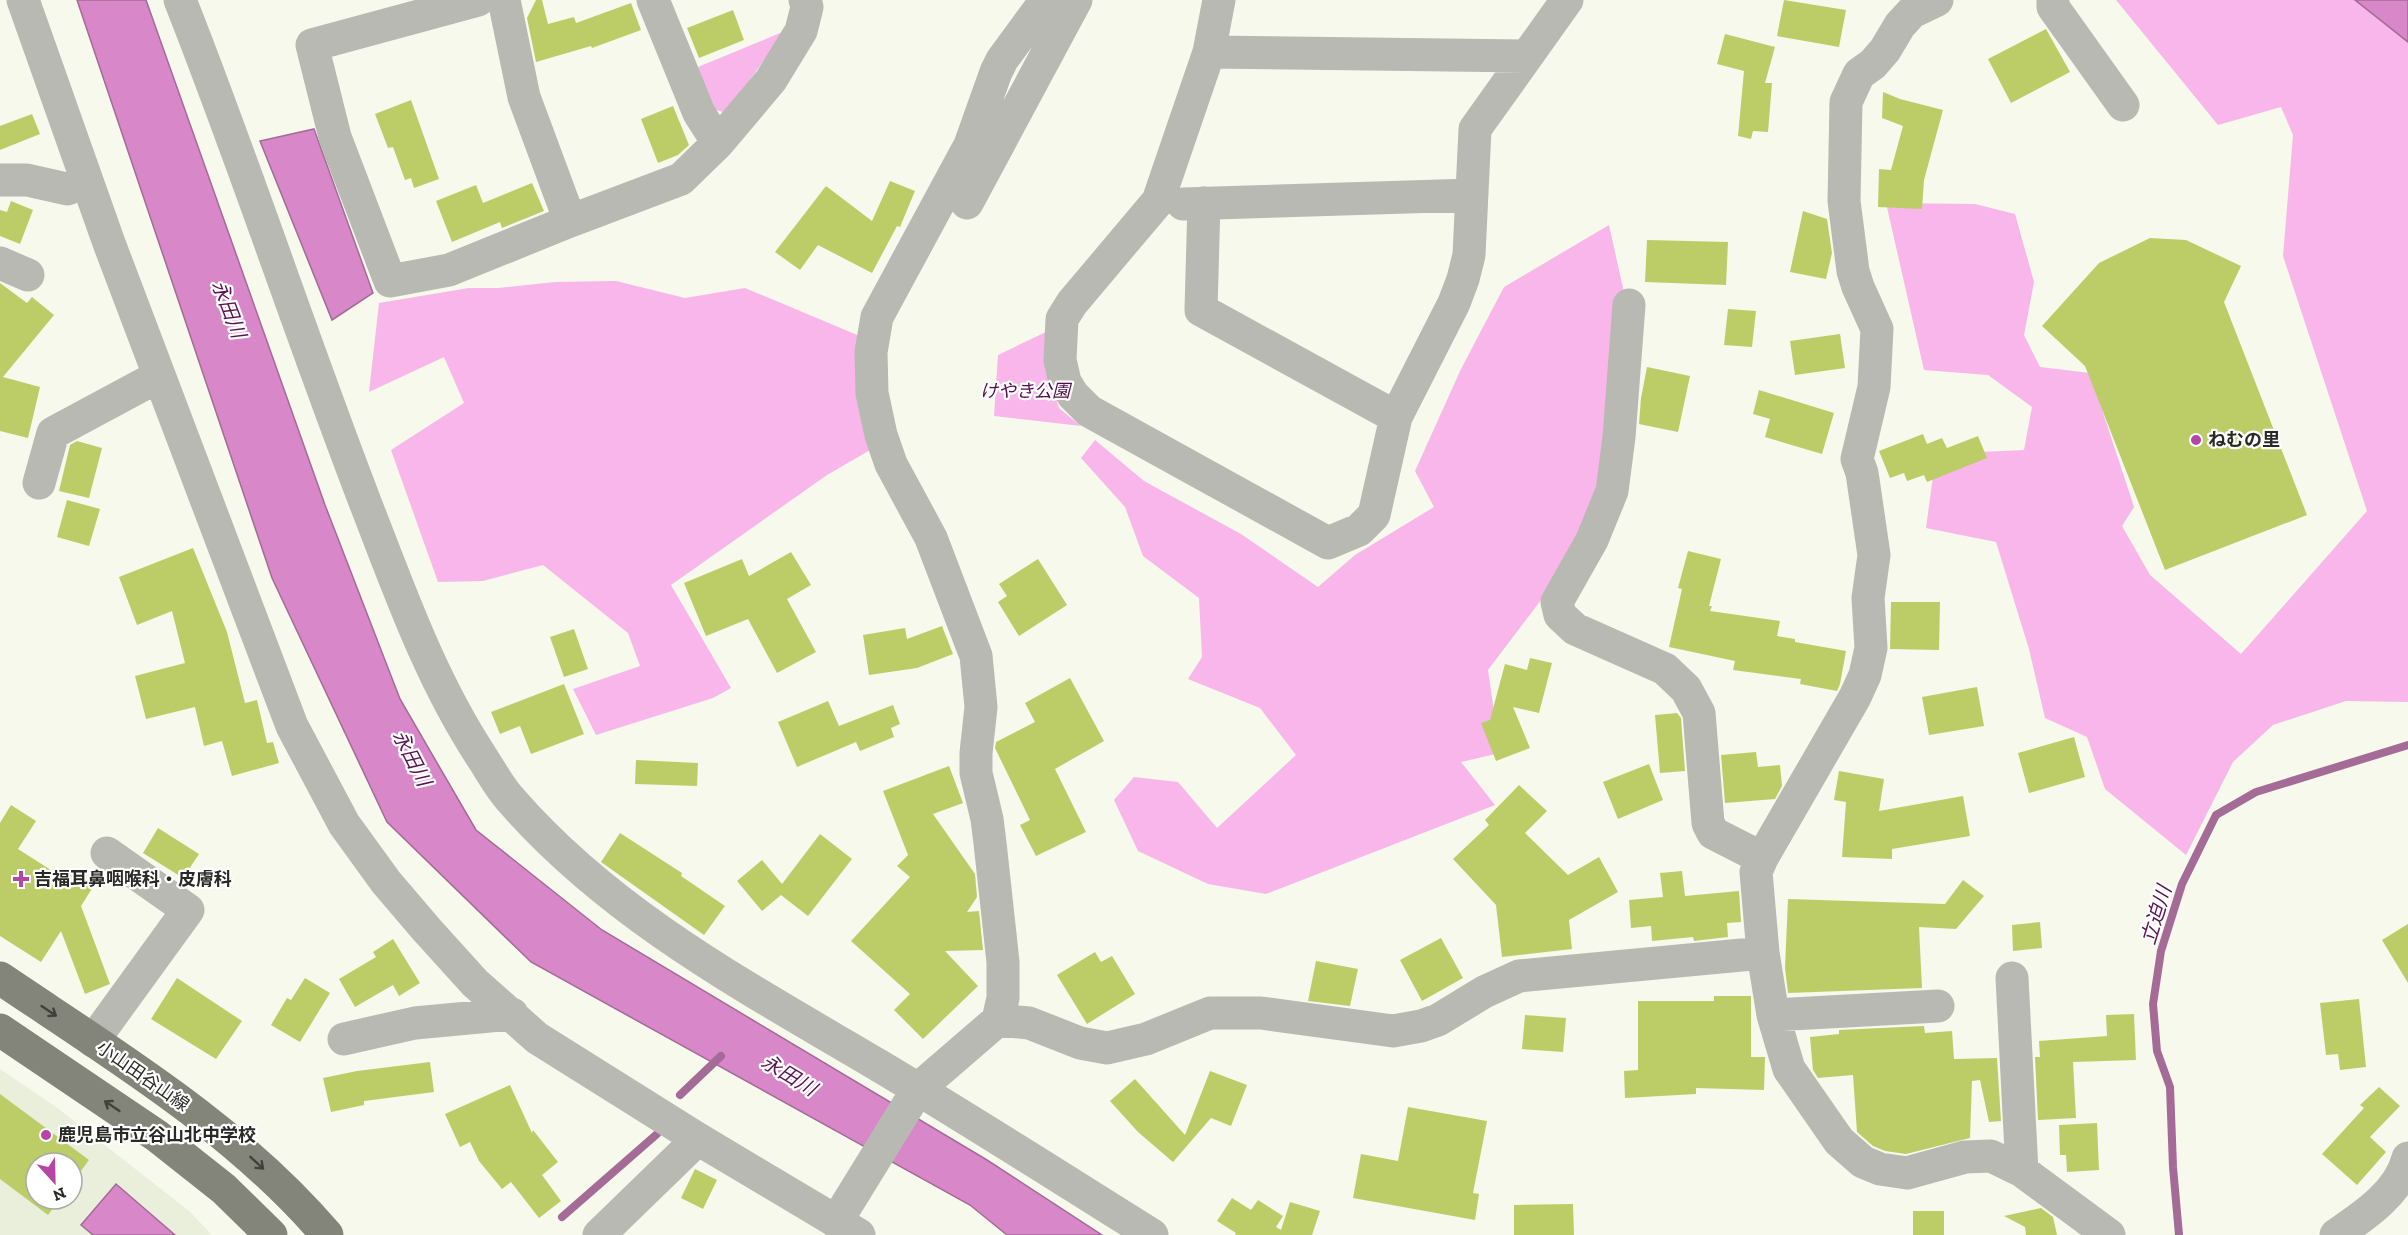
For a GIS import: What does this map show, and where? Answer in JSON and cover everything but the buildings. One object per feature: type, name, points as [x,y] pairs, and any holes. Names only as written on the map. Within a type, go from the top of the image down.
[{"type":"main road","name":"小山田谷山線","points":[[0,978],[190,1108],[255,1160],[327,1235]]},
{"type":"main road","points":[[0,1030],[157,1137],[224,1189],[271,1235]]},
{"type":"street","points":[[23,0],[86,182],[292,726],[313,770],[344,824],[386,882],[475,983],[537,1038],[698,1139],[848,1228],[918,1089],[998,1020],[1003,998],[1003,962],[987,819],[976,772],[981,706],[976,656],[931,538],[891,464],[872,393],[872,352],[877,317],[970,144],[999,66],[1046,0]]},
{"type":"street","points":[[180,0],[336,427],[412,624],[443,692],[508,797],[614,899],[659,932],[918,1089],[1152,1235]]},
{"type":"street","points":[[478,0],[312,45],[335,137],[390,281],[449,270],[681,179],[718,143],[771,80],[801,31],[807,7],[805,0]]},
{"type":"street","points":[[504,0],[524,97],[570,221]]},
{"type":"street","points":[[653,0],[699,114],[718,143]]},
{"type":"street","points":[[967,203],[1076,0]]},
{"type":"street","points":[[1219,0],[1209,52],[1158,201],[1072,303],[1062,319],[1059,339],[1060,360],[1065,382],[1073,395],[1089,411],[1328,543],[1359,530],[1374,515],[1396,417],[1454,303],[1463,279],[1469,255],[1475,129],[1567,0]]},
{"type":"street","points":[[1937,0],[1912,12],[1900,25],[1885,50],[1873,64],[1858,74],[1846,102],[1844,201],[1853,270],[1877,329],[1874,387],[1857,459],[1862,473],[1874,555],[1868,598],[1871,648],[1865,675],[1856,697],[1756,872],[1763,953],[1773,1015],[1789,1069],[1839,1141],[1863,1161],[1880,1169],[1907,1173],[1965,1157],[1991,1156],[2022,1171],[2109,1235]]},
{"type":"street","points":[[2053,0],[2053,7],[2123,105]]},
{"type":"street","points":[[1209,52],[1527,56]]},
{"type":"street","points":[[0,180],[27,180],[67,189],[86,182]]},
{"type":"street","points":[[1158,201],[1178,204],[1472,195]]},
{"type":"street","points":[[1204,203],[1201,310],[1396,417]]},
{"type":"street","points":[[1629,305],[1619,437],[1612,491],[1592,540],[1557,602],[1560,615],[1575,629],[1665,669],[1686,689],[1699,713],[1708,823],[1713,833],[1762,858]]},
{"type":"street","points":[[39,483],[53,433],[159,376]]},
{"type":"street","points":[[93,1041],[188,910],[107,853]]},
{"type":"street","points":[[998,1020],[1029,1023],[1080,1043],[1107,1048],[1146,1039],[1210,1013],[1261,1013],[1393,1031],[1438,1020],[1484,992],[1519,976],[1763,953]]},
{"type":"street","points":[[2012,978],[2022,1171]]},
{"type":"street","points":[[1773,1015],[1938,1006]]},
{"type":"street","points":[[344,1039],[415,1023],[512,1014]]},
{"type":"street","points":[[599,1235],[698,1139]]},
{"type":"street","points":[[2336,1235],[2364,1216],[2389,1192],[2404,1172],[2408,1158]]},
{"type":"shaded area","name":"鹿児島市立谷山北中学校","points":[[0,1069],[56,1107],[189,1211],[212,1235],[0,1235]]},
{"type":"green space","points":[[2116,0],[2355,0],[2408,42],[2408,702],[2346,701],[2273,725],[2233,762],[2186,855],[2105,789],[2087,737],[2045,718],[2029,649],[1996,542],[1926,528],[1936,454],[2024,450],[2032,407],[1988,375],[1924,370],[1886,203],[1975,204],[2015,214],[2034,282],[2024,335],[2040,367],[2090,373],[2134,507],[2122,526],[2150,575],[2241,654],[2367,511],[2283,256],[2293,135],[2281,107],[2218,125]]},
{"type":"green space","points":[[785,31],[726,113],[713,109],[698,67]]},
{"type":"green space","points":[[1609,225],[1629,315],[1606,514],[1488,670],[1500,753],[1461,762],[1495,805],[1266,894],[1208,884],[1138,851],[1114,800],[1134,777],[1178,782],[1217,828],[1296,755],[1260,708],[1188,679],[1202,657],[1199,598],[1143,556],[1125,507],[1081,458],[1095,440],[1144,481],[1241,534],[1318,587],[1355,555],[1434,507],[1415,471],[1461,369],[1504,287]]},
{"type":"green space","points":[[616,281],[685,298],[745,288],[862,337],[872,449],[827,475],[671,585],[731,688],[713,698],[596,735],[573,689],[640,666],[628,633],[543,565],[483,581],[438,582],[391,450],[464,403],[444,357],[369,392],[379,303],[469,288],[498,288],[555,282]]},
{"type":"green space","name":"けやき公園","points":[[1050,330],[1053,389],[1059,408],[1081,426],[994,416],[998,355]]},
{"type":"water","name":"永田川","points":[[77,0],[146,0],[325,505],[400,699],[476,830],[602,930],[987,1160],[1102,1235],[1007,1235],[970,1205],[531,962],[387,822],[272,578]]},
{"type":"water","points":[[2355,0],[2408,0],[2408,42]]},
{"type":"water","points":[[314,129],[373,293],[332,320],[260,141]]},
{"type":"water","points":[[116,1184],[175,1235],[93,1235],[81,1225]]},
{"type":"waterway","name":"立迫川","points":[[2179,1235],[2173,1167],[2170,1087],[2157,1051],[2153,1004],[2161,951],[2182,884],[2216,815],[2256,792],[2408,745]]},
{"type":"waterway","points":[[680,1095],[721,1056]]},
{"type":"waterway","points":[[562,1217],[657,1134]]},
{"type":"place","name":"ねむの里","points":[[2196,440]]},
{"type":"place","name":"吉福耳鼻咽喉科・皮膚科","points":[[21,879]]},
{"type":"place","name":"鹿児島市立谷山北中学校","points":[[46,1135]]}]
